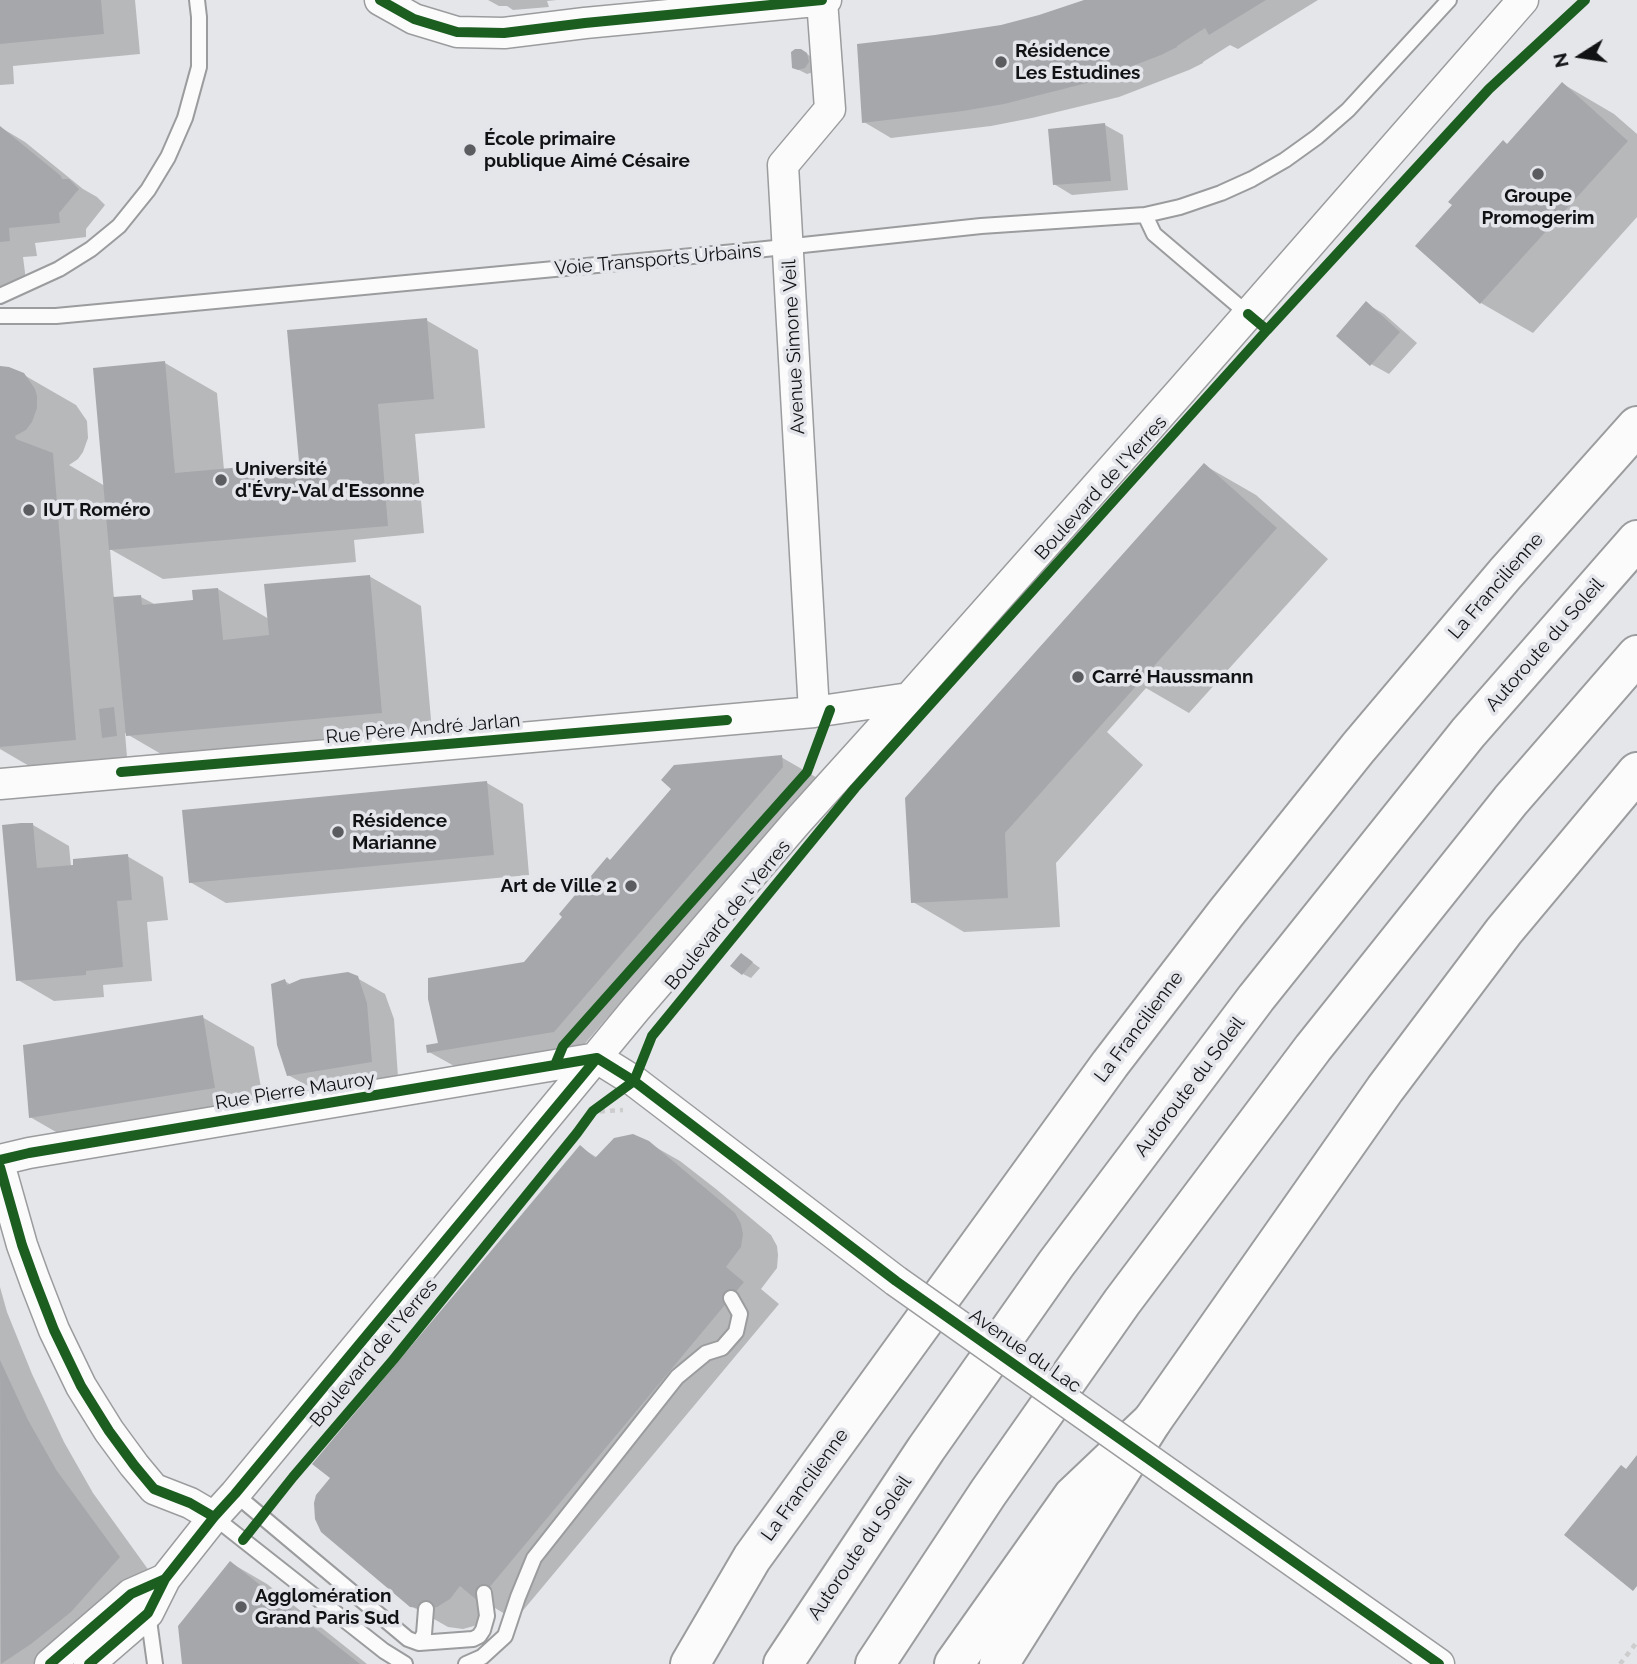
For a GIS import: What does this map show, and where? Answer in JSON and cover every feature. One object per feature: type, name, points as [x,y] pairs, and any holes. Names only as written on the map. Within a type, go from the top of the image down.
[{"type":"highway","name":"La Francilienne","points":[[690,1664],[751,1558],[1110,1064],[1226,913],[1375,727],[1505,574],[1637,426]]},
{"type":"highway","name":"Autoroute du Soleil","points":[[783,1664],[926,1449],[1056,1264],[1256,998],[1468,733],[1637,540]]},
{"type":"highway","points":[[875,1664],[988,1493],[1122,1303],[1313,1048],[1511,800],[1637,655]]},
{"type":"highway","points":[[999,1664],[1152,1421],[1385,1089],[1504,931],[1637,772]]},
{"type":"highway","points":[[954,1664],[1073,1496],[1152,1421]]},
{"type":"highway","points":[[670,1664],[751,1558]]},
{"type":"street","points":[[380,0],[414,19],[457,32],[504,33],[584,12],[823,0]]},
{"type":"street","name":"Avenue Simone Veil","points":[[814,712],[783,165],[830,109],[823,0]]},
{"type":"street","name":"Boulevard de l'Yerres","points":[[89,1664],[148,1613],[165,1579],[214,1517],[635,1010],[797,822],[1523,0]]},
{"type":"street","name":"Rue Père André Jarlan","points":[[0,784],[814,712],[909,698]]},
{"type":"street","name":"Avenue du Lac","points":[[597,1058],[634,1081],[895,1281],[1439,1664]]},
{"type":"street","name":"Rue Pierre Mauroy","points":[[0,1160],[597,1058]]},
{"type":"street","points":[[0,1167],[35,1282],[81,1386],[109,1431],[154,1489],[190,1503],[214,1517]]},
{"type":"street","name":"Boulevard de l'Yerres","points":[[50,1664],[131,1594],[165,1579]]},
{"type":"lane","points":[[0,296],[59,269],[90,249],[119,226],[148,190],[168,157],[185,118],[199,67],[197,0]]},
{"type":"lane","name":"Voie Transports Urbains","points":[[0,316],[68,315],[788,247],[981,226],[1145,215],[1222,193],[1285,160],[1317,138],[1348,110],[1448,0]]},
{"type":"lane","points":[[1145,215],[1154,234],[1248,314]]},
{"type":"lane","points":[[466,1664],[482,1657],[505,1636],[517,1597],[534,1559],[677,1377],[706,1353],[722,1348],[736,1332],[740,1314],[731,1298]]},
{"type":"lane","points":[[235,1494],[408,1639],[419,1643],[473,1639],[479,1636],[487,1616],[484,1593]]},
{"type":"lane","points":[[214,1517],[384,1651],[405,1664]]},
{"type":"lane","points":[[419,1643],[424,1634],[426,1609]]},
{"type":"lane","points":[[148,1613],[155,1664]]},
{"type":"path","points":[[585,1122],[593,1111],[634,1081]]},
{"type":"path","points":[[1629,1664],[1621,1662],[1637,1642]]},
{"type":"building","points":[[0,0],[101,0],[104,34],[0,44]]},
{"type":"building","name":"Résidence Les Estudines","points":[[1084,0],[1266,0],[1209,35],[1205,28],[1161,55],[1091,82],[1004,104],[862,123],[857,44],[1001,25]]},
{"type":"building","points":[[795,49],[807,53],[809,62],[805,68],[792,68],[791,52]]},
{"type":"building","name":"Groupe Promogerim","points":[[1562,82],[1628,141],[1480,304],[1415,246],[1452,205],[1448,202],[1503,140],[1507,144]]},
{"type":"building","points":[[1105,123],[1111,181],[1053,185],[1048,129]]},
{"type":"building","points":[[0,126],[62,179],[69,179],[79,189],[59,213],[60,223],[9,228],[10,241],[0,242]]},
{"type":"building","points":[[1366,301],[1400,332],[1370,366],[1336,336]]},
{"type":"building","points":[[427,318],[434,399],[378,404],[388,526],[109,550],[93,368],[165,361],[175,473],[299,462],[287,330]]},
{"type":"building","name":"IUT Roméro","points":[[0,366],[24,373],[37,396],[37,408],[32,422],[26,430],[15,436],[16,439],[53,453],[76,740],[0,747]]},
{"type":"building","points":[[1204,463],[1277,528],[1005,833],[1008,898],[911,903],[905,798]]},
{"type":"building","points":[[370,575],[382,713],[126,736],[113,597],[141,595],[142,605],[193,600],[192,590],[218,588],[223,640],[269,635],[264,584]]},
{"type":"building","points":[[114,707],[117,736],[102,738],[99,709]]},
{"type":"building","name":"Art de Ville 2","points":[[782,755],[783,767],[554,1032],[427,1053],[426,1045],[438,1043],[428,999],[428,978],[524,962],[562,917],[559,914],[607,857],[610,860],[671,789],[661,780],[674,765]]},
{"type":"building","name":"Résidence Marianne","points":[[487,781],[494,855],[189,883],[182,810]]},
{"type":"building","points":[[33,823],[37,868],[73,865],[73,859],[128,854],[132,900],[117,901],[123,967],[86,971],[86,975],[16,981],[2,825]]},
{"type":"building","points":[[741,953],[753,962],[742,975],[730,966]]},
{"type":"building","points":[[348,972],[358,976],[367,1003],[372,1062],[287,1076],[277,1045],[271,984],[285,979],[287,985],[301,979]]},
{"type":"building","points":[[203,1015],[215,1088],[29,1118],[23,1045]]},
{"type":"building","points":[[633,1134],[649,1141],[735,1213],[743,1234],[741,1247],[726,1267],[744,1282],[478,1601],[460,1586],[450,1599],[437,1607],[410,1607],[321,1532],[315,1519],[314,1503],[316,1495],[330,1478],[312,1464],[580,1145],[595,1158],[614,1138]]},
{"type":"building","points":[[0,1360],[28,1420],[57,1471],[120,1557],[71,1612],[1,1664]]},
{"type":"building","points":[[1637,1455],[1637,1586],[1633,1591],[1564,1535],[1621,1465],[1626,1469]]},
{"type":"building","name":"Agglomération Grand Paris Sud","points":[[230,1561],[360,1664],[182,1664],[178,1626]]},
{"type":"cycle path","points":[[380,0],[414,19],[457,32],[504,33],[822,0]]},
{"type":"cycle path","points":[[1248,314],[1267,330],[1489,89],[1585,0]]},
{"type":"cycle path","points":[[243,1540],[393,1360],[593,1111],[634,1081],[652,1036],[855,788],[1267,330]]},
{"type":"cycle path","points":[[555,1065],[563,1046],[807,772],[830,710]]},
{"type":"cycle path","points":[[121,772],[727,720]]},
{"type":"cycle path","points":[[597,1058],[634,1081],[896,1281],[1439,1664]]},
{"type":"cycle path","points":[[0,1160],[597,1058]]},
{"type":"cycle path","points":[[89,1664],[148,1613],[165,1579],[214,1517],[597,1058]]},
{"type":"cycle path","points":[[0,1167],[35,1281],[54,1330],[81,1386],[109,1431],[154,1489],[190,1503],[214,1517]]},
{"type":"cycle path","points":[[50,1664],[131,1594],[165,1579]]},
{"type":"place","name":"Résidence Les Estudines","points":[[1001,62]]},
{"type":"place","name":"École primaire publique Aimé Césaire","points":[[470,150]]},
{"type":"place","name":"Groupe Promogerim","points":[[1538,174]]},
{"type":"place","name":"Université d'Évry-Val d'Essonne","points":[[221,480]]},
{"type":"place","name":"IUT Roméro","points":[[29,510]]},
{"type":"place","name":"Carré Haussmann","points":[[1078,677]]},
{"type":"place","name":"Résidence Marianne","points":[[338,832]]},
{"type":"place","name":"Art de Ville 2","points":[[631,886]]},
{"type":"place","name":"Agglomération Grand Paris Sud","points":[[241,1607]]}]
